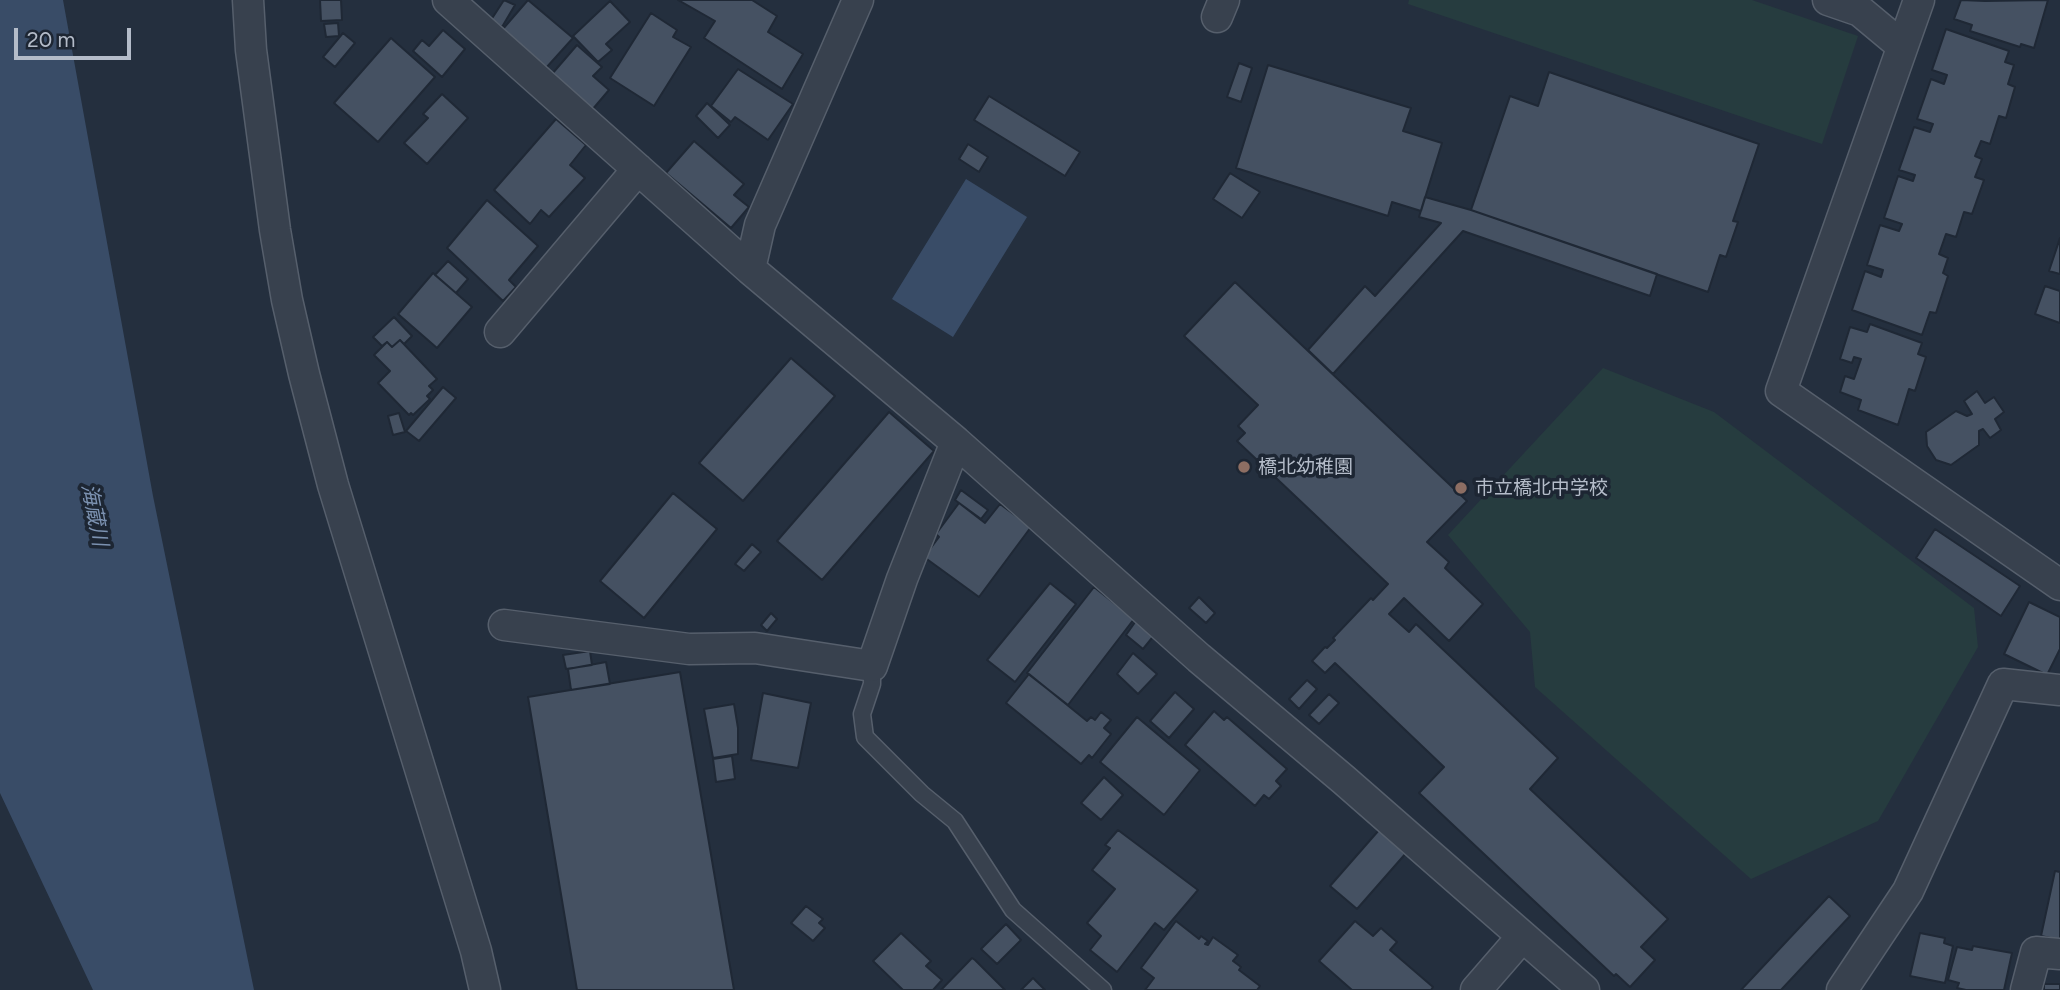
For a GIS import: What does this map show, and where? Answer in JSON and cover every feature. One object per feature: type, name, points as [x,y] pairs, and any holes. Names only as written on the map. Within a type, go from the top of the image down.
[{"type":"street","points":[[248,0],[251,50],[275,230],[304,374],[333,485],[476,951],[485,990]]},
{"type":"street","points":[[448,0],[750,269],[956,442],[1199,659],[1344,780],[1584,990]]},
{"type":"street","points":[[750,269],[760,225],[858,0]]},
{"type":"street","points":[[1828,0],[1860,10],[1902,46]]},
{"type":"street","points":[[1919,0],[1781,391],[2060,585]]},
{"type":"street","points":[[500,332],[638,169]]},
{"type":"street","points":[[504,625],[689,649],[755,648],[872,666],[902,579],[956,442]]},
{"type":"street","points":[[1842,990],[1908,891],[2003,684],[2060,690]]},
{"type":"street","points":[[1476,990],[1522,937]]},
{"type":"street","points":[[476,951],[499,990]]},
{"type":"street","points":[[2026,990],[2036,952],[2060,954]]},
{"type":"lane","points":[[872,666],[872,684],[862,714],[865,737],[922,794],[955,821],[1013,909],[1103,990]]},
{"type":"green space","points":[[1409,0],[1752,0],[1858,36],[1822,144],[1408,4]]},
{"type":"green space","points":[[1603,368],[1714,412],[1974,608],[1978,647],[1878,821],[1751,879],[1535,687],[1530,632],[1448,535]]},
{"type":"water","name":"海蔵川","points":[[0,0],[63,0],[153,496],[254,990],[93,990],[0,793]]},
{"type":"water","points":[[966,179],[1027,217],[953,337],[892,299]]},
{"type":"building","points":[[320,0],[341,0],[342,20],[321,21]]},
{"type":"building","points":[[504,0],[515,5],[502,27],[491,20]]},
{"type":"building","points":[[528,0],[573,38],[546,68],[502,30]]},
{"type":"building","points":[[678,0],[752,0],[777,16],[768,32],[803,54],[782,89],[704,38],[715,21]]},
{"type":"building","points":[[1961,0],[2048,0],[2034,48],[2021,44],[2020,47],[1970,31],[1972,25],[1954,19]]},
{"type":"building","points":[[610,1],[630,22],[606,44],[612,50],[598,62],[573,36]]},
{"type":"building","points":[[651,13],[677,30],[673,37],[691,47],[654,106],[610,78]]},
{"type":"building","points":[[338,23],[339,36],[326,37],[324,24]]},
{"type":"building","points":[[1946,29],[2009,51],[2005,62],[2014,65],[2008,84],[2015,87],[2006,118],[1999,116],[1990,144],[1981,141],[1975,156],[1982,159],[1975,177],[1984,180],[1972,214],[1964,212],[1956,237],[1946,234],[1939,254],[1948,258],[1943,273],[1948,276],[1936,313],[1930,312],[1922,335],[1852,310],[1865,271],[1881,277],[1883,270],[1867,265],[1880,225],[1899,231],[1902,224],[1884,218],[1898,176],[1913,181],[1915,175],[1899,170],[1914,127],[1930,132],[1933,124],[1917,119],[1931,79],[1944,84],[1947,75],[1932,70]]},
{"type":"building","points":[[443,30],[465,49],[442,77],[413,51],[422,40],[429,46]]},
{"type":"building","points":[[343,33],[355,43],[335,67],[323,57]]},
{"type":"building","points":[[391,38],[435,77],[378,142],[334,103]]},
{"type":"building","points":[[577,45],[602,67],[593,76],[609,90],[592,110],[552,74]]},
{"type":"building","points":[[1239,63],[1252,68],[1241,102],[1227,97]]},
{"type":"building","points":[[1268,65],[1411,108],[1403,131],[1442,143],[1421,211],[1392,202],[1388,216],[1236,168]]},
{"type":"building","points":[[738,69],[793,104],[768,140],[735,117],[731,122],[711,106]]},
{"type":"building","points":[[1549,72],[1759,144],[1733,221],[1738,222],[1726,257],[1720,255],[1708,292],[1471,210],[1510,96],[1538,106]]},
{"type":"building","points":[[442,94],[468,118],[427,164],[404,143],[428,118],[423,114]]},
{"type":"building","points":[[989,96],[1080,152],[1065,176],[974,120]]},
{"type":"building","points":[[707,103],[730,125],[718,138],[696,116]]},
{"type":"building","points":[[556,119],[586,145],[570,165],[585,178],[549,217],[541,210],[530,224],[494,190]]},
{"type":"building","points":[[694,141],[744,184],[734,195],[749,207],[731,228],[666,173]]},
{"type":"building","points":[[968,144],[988,157],[979,172],[959,159]]},
{"type":"building","points":[[1230,173],[1260,192],[1242,218],[1213,199]]},
{"type":"building","points":[[1425,197],[1471,210],[1657,274],[1650,296],[1463,231],[1333,374],[1308,350],[1365,286],[1375,296],[1441,223],[1419,217]]},
{"type":"building","points":[[487,200],[538,246],[509,280],[516,287],[503,301],[447,248]]},
{"type":"building","points":[[2060,238],[2060,274],[2049,271]]},
{"type":"building","points":[[448,261],[468,279],[456,293],[435,275]]},
{"type":"building","points":[[433,273],[472,307],[437,348],[398,314]]},
{"type":"building","points":[[1235,282],[1467,501],[1427,542],[1449,562],[1445,568],[1483,604],[1449,641],[1404,598],[1389,614],[1409,632],[1416,624],[1558,758],[1530,789],[1668,919],[1641,947],[1655,960],[1630,987],[1616,974],[1614,976],[1419,793],[1444,767],[1335,663],[1325,673],[1312,661],[1335,640],[1333,638],[1371,598],[1373,600],[1388,584],[1237,441],[1245,433],[1238,426],[1258,405],[1184,336]]},
{"type":"building","points":[[2045,286],[2060,291],[2060,323],[2035,314]]},
{"type":"building","points":[[394,317],[412,336],[404,344],[400,340],[392,347],[387,342],[382,346],[373,337]]},
{"type":"building","points":[[1870,324],[1922,343],[1918,354],[1926,357],[1915,391],[1909,389],[1898,425],[1858,410],[1861,400],[1840,392],[1845,376],[1854,379],[1861,359],[1854,357],[1852,363],[1840,359],[1850,327],[1867,332]]},
{"type":"building","points":[[400,340],[437,379],[429,386],[433,390],[427,396],[430,399],[413,415],[409,415],[378,383],[390,371],[374,355],[387,342],[392,347]]},
{"type":"building","points":[[791,358],[835,396],[743,501],[699,463]]},
{"type":"building","points":[[443,387],[456,398],[419,441],[406,431]]},
{"type":"building","points":[[1977,391],[1985,403],[1994,397],[2004,412],[1995,419],[2001,430],[1990,438],[1983,429],[1979,431],[1979,445],[1951,465],[1936,460],[1927,446],[1926,432],[1956,411],[1967,416],[1972,414],[1964,401]]},
{"type":"building","points":[[889,412],[934,451],[822,580],[777,541]]},
{"type":"building","points":[[399,413],[405,432],[393,435],[388,416]]},
{"type":"building","points":[[961,490],[988,510],[981,519],[955,500]]},
{"type":"building","points":[[673,493],[717,529],[644,618],[600,581]]},
{"type":"building","points":[[959,503],[985,523],[1000,504],[1031,527],[979,597],[924,557],[939,537],[936,534]]},
{"type":"building","points":[[1935,529],[2020,586],[2001,616],[1916,558]]},
{"type":"building","points":[[752,544],[761,552],[744,571],[735,564]]},
{"type":"building","points":[[1050,583],[1076,604],[1015,682],[987,660]]},
{"type":"building","points":[[1094,587],[1134,619],[1068,705],[1027,673]]},
{"type":"building","points":[[1199,597],[1215,613],[1206,623],[1189,608]]},
{"type":"building","points":[[2029,602],[2060,617],[2060,649],[2047,675],[2004,654]]},
{"type":"building","points":[[771,613],[777,619],[767,631],[761,625]]},
{"type":"building","points":[[1138,618],[1156,633],[1143,649],[1126,635]]},
{"type":"building","points":[[590,651],[592,665],[566,669],[563,655]]},
{"type":"building","points":[[1133,653],[1157,674],[1138,694],[1117,674]]},
{"type":"building","points":[[606,662],[610,684],[571,690],[568,669]]},
{"type":"building","points":[[680,672],[734,990],[577,990],[528,697]]},
{"type":"building","points":[[1029,674],[1087,721],[1091,717],[1095,720],[1101,712],[1111,720],[1104,728],[1111,734],[1092,758],[1089,755],[1081,764],[1006,703]]},
{"type":"building","points":[[1307,680],[1317,689],[1299,709],[1289,699]]},
{"type":"building","points":[[1175,692],[1194,709],[1169,738],[1150,721]]},
{"type":"building","points":[[763,693],[811,703],[798,768],[751,760]]},
{"type":"building","points":[[1329,694],[1339,703],[1319,724],[1309,715]]},
{"type":"building","points":[[734,704],[738,754],[713,758],[704,709]]},
{"type":"building","points":[[1214,711],[1224,720],[1227,717],[1287,769],[1276,781],[1281,786],[1269,799],[1264,795],[1255,806],[1185,745]]},
{"type":"building","points":[[1137,717],[1200,770],[1164,815],[1100,762]]},
{"type":"building","points":[[732,756],[735,779],[716,782],[713,759]]},
{"type":"building","points":[[1104,777],[1123,795],[1101,820],[1081,803]]},
{"type":"building","points":[[1118,830],[1198,890],[1164,930],[1155,923],[1117,972],[1090,950],[1101,936],[1087,923],[1115,889],[1092,870],[1110,848],[1105,845]]},
{"type":"building","points":[[1379,830],[1407,852],[1357,909],[1330,886]]},
{"type":"building","points":[[2055,871],[2060,872],[2060,940],[2041,936]]},
{"type":"building","points":[[1829,896],[1850,916],[1781,990],[1741,990]]},
{"type":"building","points":[[806,906],[823,919],[819,923],[825,928],[813,941],[791,923]]},
{"type":"building","points":[[1176,921],[1199,939],[1201,936],[1208,941],[1205,944],[1208,945],[1213,937],[1238,955],[1233,961],[1241,967],[1239,970],[1260,986],[1257,990],[1145,990],[1154,978],[1141,968]]},
{"type":"building","points":[[1355,921],[1373,936],[1381,928],[1397,942],[1390,950],[1433,987],[1431,990],[1352,990],[1319,961]]},
{"type":"building","points":[[1006,924],[1021,940],[997,964],[981,949]]},
{"type":"building","points":[[901,933],[931,961],[926,966],[942,980],[933,990],[903,990],[873,961]]},
{"type":"building","points":[[1920,933],[1945,938],[1944,943],[1953,946],[1945,983],[1910,976]]},
{"type":"building","points":[[1973,946],[2012,953],[2004,990],[1966,990],[1957,988],[1959,983],[1948,980],[1957,947],[1972,950]]},
{"type":"building","points":[[972,958],[975,960],[1005,990],[941,990]]},
{"type":"building","points":[[1033,978],[1045,990],[1021,990]]},
{"type":"building","points":[[2044,984],[2060,984],[2060,990],[2044,990]]},
{"type":"place","name":"橋北幼稚園","points":[[1244,467]]},
{"type":"place","name":"市立橋北中学校","points":[[1461,488]]}]
